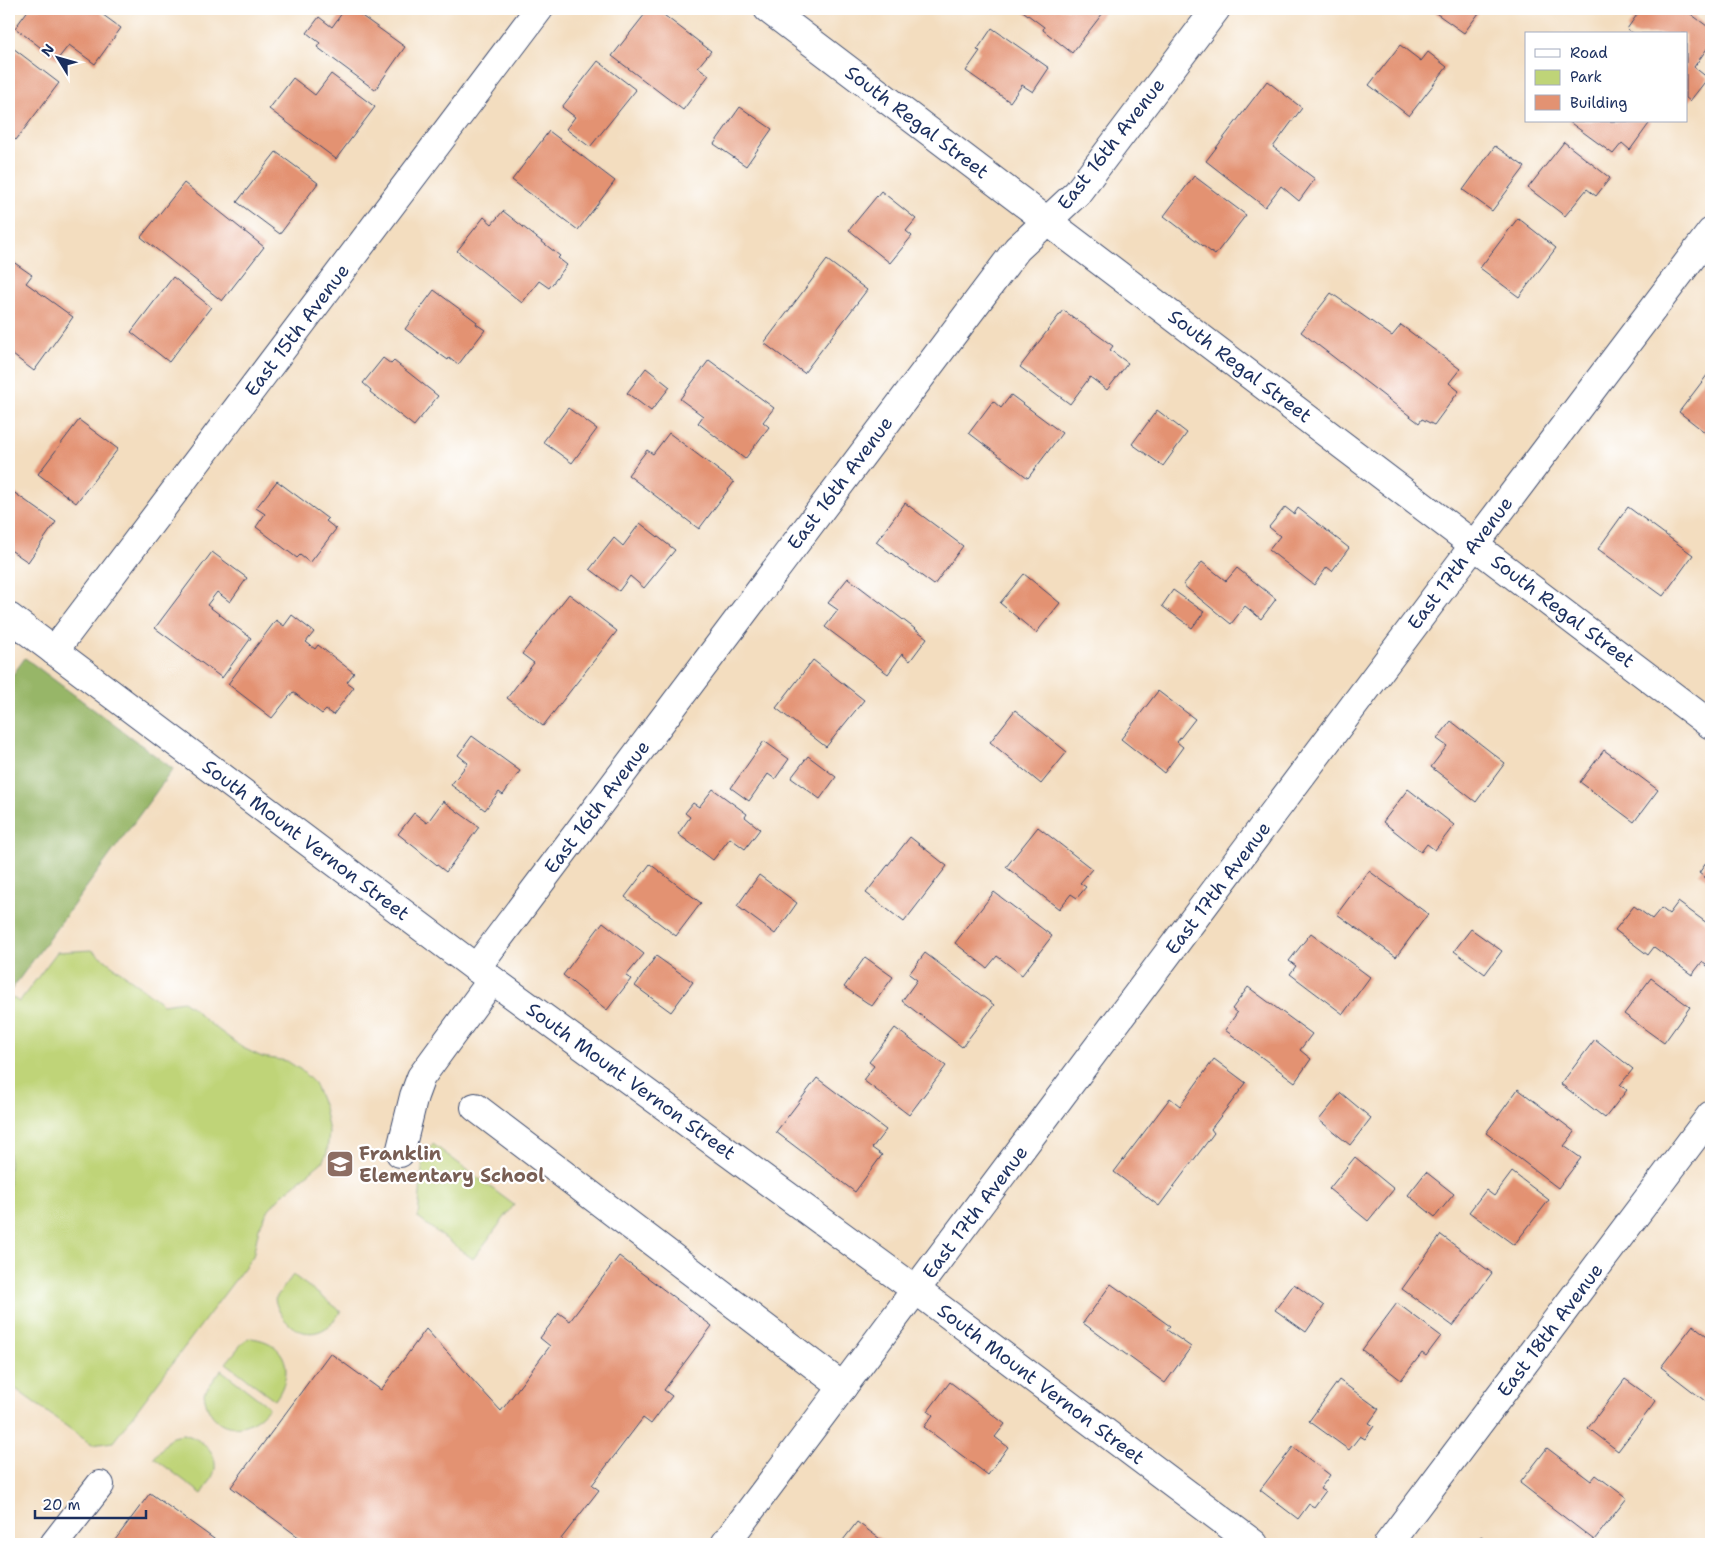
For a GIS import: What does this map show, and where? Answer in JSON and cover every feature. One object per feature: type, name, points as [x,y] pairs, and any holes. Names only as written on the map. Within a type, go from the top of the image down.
[{"type":"street","name":"East 15th Avenue","points":[[54,651],[539,9]]},
{"type":"street","name":"South Regal Street","points":[[768,9],[1711,725]]},
{"type":"street","name":"East 16th Avenue","points":[[400,1153],[420,1077],[484,974],[1017,249],[1077,193],[1216,9]]},
{"type":"street","name":"East 17th Avenue","points":[[725,1544],[1711,232]]},
{"type":"street","name":"South Mount Vernon Street","points":[[9,617],[484,974],[916,1290],[1254,1544]]},
{"type":"street","points":[[475,1107],[843,1387]]},
{"type":"street","name":"East 18th Avenue","points":[[1388,1544],[1711,1115]]},
{"type":"street","points":[[54,1544],[100,1485]]},
{"type":"green space","points":[[25,658],[173,769],[9,993],[9,680]]},
{"type":"green space","points":[[92,950],[163,1004],[183,1001],[243,1048],[262,1057],[287,1061],[301,1070],[314,1083],[324,1107],[329,1132],[327,1153],[322,1162],[281,1196],[269,1209],[259,1228],[253,1256],[113,1442],[92,1445],[9,1384],[9,995],[19,1002],[57,952]]},
{"type":"green space","points":[[433,1144],[514,1205],[473,1259],[418,1218],[423,1157]]},
{"type":"green space","points":[[293,1275],[341,1311],[331,1324],[322,1330],[313,1333],[296,1329],[283,1317],[278,1308],[275,1299]]},
{"type":"green space","points":[[251,1338],[273,1346],[280,1352],[284,1360],[285,1379],[275,1400],[226,1363],[244,1341]]},
{"type":"green space","points":[[221,1370],[269,1407],[260,1417],[240,1426],[230,1426],[221,1423],[213,1416],[207,1406],[204,1393]]},
{"type":"green space","points":[[183,1434],[195,1438],[206,1446],[210,1450],[215,1462],[215,1469],[210,1482],[202,1494],[154,1458],[172,1436]]},
{"type":"building","points":[[29,9],[95,9],[121,28],[95,64],[69,45],[57,60],[15,28]]},
{"type":"building","points":[[345,9],[352,9],[405,47],[375,90],[317,47],[320,43],[307,33],[319,17],[332,27]]},
{"type":"building","points":[[649,9],[656,9],[711,51],[698,67],[709,75],[683,110],[612,56]]},
{"type":"building","points":[[1020,9],[1106,9],[1072,53],[1043,30],[1044,27]]},
{"type":"building","points":[[1430,9],[1482,9],[1464,33]]},
{"type":"building","points":[[1641,9],[1684,9],[1711,29],[1711,43],[1694,67],[1708,78],[1690,101],[1688,100],[1688,32],[1631,32],[1627,29]]},
{"type":"building","points":[[992,28],[1049,68],[1033,92],[1022,85],[1010,102],[966,71],[980,51],[977,50]]},
{"type":"building","points":[[9,45],[59,83],[16,140],[9,135]]},
{"type":"building","points":[[1400,45],[1421,61],[1428,52],[1447,67],[1409,116],[1369,85]]},
{"type":"building","points":[[598,61],[636,90],[590,147],[566,129],[575,117],[562,107]]},
{"type":"building","points":[[331,74],[375,107],[336,159],[269,109],[293,78],[315,95]]},
{"type":"building","points":[[1267,81],[1302,108],[1273,147],[1315,179],[1299,201],[1281,186],[1265,207],[1206,161]]},
{"type":"building","points":[[740,107],[772,129],[746,166],[714,144]]},
{"type":"building","points":[[1569,122],[1650,122],[1630,150],[1622,143],[1613,154]]},
{"type":"building","points":[[549,131],[615,181],[578,230],[512,180]]},
{"type":"building","points":[[1564,142],[1610,178],[1596,196],[1587,189],[1565,216],[1528,188]]},
{"type":"building","points":[[1495,146],[1525,167],[1492,211],[1463,190]]},
{"type":"building","points":[[276,152],[318,183],[280,234],[237,202]]},
{"type":"building","points":[[1194,176],[1246,215],[1215,255],[1164,216]]},
{"type":"building","points":[[184,183],[264,247],[222,301],[141,237]]},
{"type":"building","points":[[881,191],[916,219],[906,231],[912,236],[890,263],[849,230]]},
{"type":"building","points":[[503,211],[560,256],[558,258],[567,265],[549,288],[539,281],[522,303],[457,251],[484,217],[492,224]]},
{"type":"building","points":[[1518,218],[1556,248],[1519,297],[1480,268]]},
{"type":"building","points":[[9,259],[32,275],[26,283],[73,317],[34,371],[9,352]]},
{"type":"building","points":[[827,260],[867,290],[804,373],[764,343]]},
{"type":"building","points":[[173,277],[211,307],[169,362],[131,332]]},
{"type":"building","points":[[434,290],[485,330],[458,365],[405,329]]},
{"type":"building","points":[[1331,293],[1392,336],[1401,325],[1460,369],[1449,383],[1459,391],[1434,425],[1422,419],[1419,423],[1301,332]]},
{"type":"building","points":[[1063,310],[1113,346],[1110,350],[1128,363],[1107,390],[1090,377],[1070,404],[1020,367]]},
{"type":"building","points":[[383,358],[391,364],[394,361],[438,396],[414,426],[370,392],[371,390],[363,383]]},
{"type":"building","points":[[709,360],[774,408],[763,422],[769,427],[745,459],[698,423],[703,416],[680,399]]},
{"type":"building","points":[[646,368],[670,387],[651,411],[627,393]]},
{"type":"building","points":[[1711,370],[1711,437],[1679,412]]},
{"type":"building","points":[[1011,395],[1062,433],[1028,478],[969,433],[993,401],[1001,408]]},
{"type":"building","points":[[568,408],[597,429],[572,463],[543,442]]},
{"type":"building","points":[[1157,410],[1187,433],[1163,466],[1132,444]]},
{"type":"building","points":[[79,420],[118,449],[76,503],[38,474]]},
{"type":"building","points":[[669,433],[734,482],[699,529],[628,475],[647,450],[653,454]]},
{"type":"building","points":[[277,481],[328,519],[326,521],[336,529],[310,563],[300,555],[297,558],[256,527],[265,514],[256,508]]},
{"type":"building","points":[[9,489],[56,522],[28,562],[9,549]]},
{"type":"building","points":[[905,503],[963,546],[934,585],[876,542]]},
{"type":"building","points":[[1285,507],[1294,514],[1298,508],[1349,548],[1332,571],[1327,567],[1314,585],[1269,550],[1280,536],[1269,527]]},
{"type":"building","points":[[1628,507],[1693,555],[1663,596],[1598,549]]},
{"type":"building","points":[[640,523],[675,550],[644,588],[630,576],[619,591],[590,569],[614,538],[623,546]]},
{"type":"building","points":[[212,552],[247,578],[230,602],[217,592],[207,605],[251,638],[222,678],[155,628]]},
{"type":"building","points":[[1202,562],[1226,581],[1237,568],[1276,599],[1261,619],[1245,606],[1231,624],[1183,585]]},
{"type":"building","points":[[1024,574],[1060,603],[1036,633],[1000,603]]},
{"type":"building","points":[[848,578],[927,638],[910,661],[902,654],[888,674],[825,627],[838,610],[828,603]]},
{"type":"building","points":[[1173,590],[1204,612],[1192,628],[1162,606]]},
{"type":"building","points":[[569,594],[617,631],[543,726],[507,698],[534,663],[522,654]]},
{"type":"building","points":[[292,615],[314,632],[306,642],[315,649],[318,645],[354,673],[347,682],[354,687],[333,715],[326,710],[322,714],[293,692],[272,718],[228,684],[276,620],[284,626]]},
{"type":"building","points":[[813,660],[864,700],[826,747],[776,708]]},
{"type":"building","points":[[1158,691],[1195,719],[1177,742],[1183,747],[1164,773],[1121,739]]},
{"type":"building","points":[[1015,710],[1067,752],[1041,784],[990,742]]},
{"type":"building","points":[[1451,721],[1505,763],[1476,802],[1431,767],[1447,746],[1437,739]]},
{"type":"building","points":[[472,736],[520,771],[503,795],[499,792],[485,810],[451,785],[468,763],[458,755]]},
{"type":"building","points":[[764,741],[789,759],[775,779],[768,774],[749,801],[731,788]]},
{"type":"building","points":[[1604,750],[1658,790],[1634,822],[1580,782]]},
{"type":"building","points":[[808,756],[836,777],[820,799],[791,778]]},
{"type":"building","points":[[713,789],[747,814],[745,817],[760,829],[745,849],[730,838],[713,860],[678,834],[690,817],[685,813],[693,803],[699,807]]},
{"type":"building","points":[[1408,789],[1454,825],[1435,850],[1427,844],[1421,852],[1383,822]]},
{"type":"building","points":[[443,801],[479,827],[446,872],[398,834],[414,813],[427,823]]},
{"type":"building","points":[[1038,827],[1092,869],[1080,883],[1086,887],[1077,898],[1071,894],[1059,909],[1006,867]]},
{"type":"building","points":[[910,837],[947,866],[904,922],[866,893]]},
{"type":"building","points":[[1711,856],[1711,882],[1699,873]]},
{"type":"building","points":[[650,864],[701,903],[676,936],[625,897]]},
{"type":"building","points":[[1369,871],[1428,914],[1396,957],[1337,914]]},
{"type":"building","points":[[759,875],[797,903],[775,934],[737,906]]},
{"type":"building","points":[[994,892],[1052,936],[1022,975],[997,956],[987,968],[955,943]]},
{"type":"building","points":[[1678,902],[1711,926],[1711,966],[1710,968],[1702,962],[1692,975],[1654,947],[1648,955],[1615,930],[1634,906],[1652,919],[1661,908],[1669,914]]},
{"type":"building","points":[[603,922],[644,954],[626,976],[631,979],[607,1010],[563,975]]},
{"type":"building","points":[[1471,929],[1502,951],[1485,974],[1454,951]]},
{"type":"building","points":[[1311,933],[1370,977],[1343,1014],[1290,974],[1296,966],[1289,961]]},
{"type":"building","points":[[925,953],[994,1005],[962,1047],[902,1001],[917,980],[909,974]]},
{"type":"building","points":[[656,956],[693,982],[671,1012],[635,986]]},
{"type":"building","points":[[865,957],[893,977],[872,1006],[844,987]]},
{"type":"building","points":[[1651,978],[1690,1007],[1664,1043],[1624,1014]]},
{"type":"building","points":[[1248,987],[1312,1034],[1300,1050],[1311,1059],[1295,1082],[1225,1030],[1237,1013],[1232,1009]]},
{"type":"building","points":[[895,1028],[946,1066],[909,1115],[863,1080],[874,1066],[869,1062]]},
{"type":"building","points":[[1595,1039],[1633,1069],[1620,1085],[1627,1090],[1605,1118],[1561,1084]]},
{"type":"building","points":[[1214,1059],[1246,1083],[1211,1129],[1214,1133],[1159,1206],[1114,1172],[1170,1098],[1180,1106]]},
{"type":"building","points":[[817,1078],[886,1130],[872,1148],[882,1155],[855,1192],[776,1132]]},
{"type":"building","points":[[1518,1089],[1575,1132],[1564,1146],[1581,1158],[1558,1188],[1486,1133]]},
{"type":"building","points":[[1341,1093],[1371,1118],[1350,1145],[1319,1120]]},
{"type":"building","points":[[1355,1157],[1394,1189],[1368,1221],[1329,1189]]},
{"type":"building","points":[[1426,1172],[1454,1194],[1435,1217],[1408,1195]]},
{"type":"building","points":[[1512,1172],[1549,1200],[1514,1245],[1469,1212],[1486,1190],[1494,1196]]},
{"type":"building","points":[[1441,1235],[1492,1273],[1453,1326],[1402,1289]]},
{"type":"building","points":[[619,1256],[712,1326],[664,1390],[672,1396],[651,1424],[643,1418],[592,1485],[599,1490],[557,1544],[308,1544],[231,1487],[330,1353],[381,1390],[426,1329],[501,1411],[550,1346],[540,1338],[559,1313],[570,1321]]},
{"type":"building","points":[[1111,1284],[1170,1326],[1167,1330],[1191,1347],[1165,1383],[1083,1323]]},
{"type":"building","points":[[1294,1284],[1324,1306],[1306,1332],[1275,1310]]},
{"type":"building","points":[[1397,1303],[1441,1336],[1426,1356],[1422,1353],[1401,1380],[1362,1350]]},
{"type":"building","points":[[1693,1325],[1711,1339],[1711,1401],[1709,1404],[1661,1367]]},
{"type":"building","points":[[1625,1379],[1656,1401],[1618,1451],[1588,1428]]},
{"type":"building","points":[[1339,1380],[1379,1409],[1369,1423],[1374,1426],[1365,1439],[1360,1436],[1349,1450],[1309,1421]]},
{"type":"building","points":[[950,1382],[1005,1424],[995,1437],[1008,1447],[988,1475],[924,1427],[933,1415],[928,1411]]},
{"type":"building","points":[[1293,1447],[1330,1475],[1320,1489],[1325,1492],[1314,1507],[1309,1504],[1298,1519],[1260,1490]]},
{"type":"building","points":[[1547,1448],[1591,1481],[1596,1475],[1627,1498],[1594,1540],[1520,1483]]},
{"type":"building","points":[[150,1493],[221,1544],[112,1544]]},
{"type":"building","points":[[857,1522],[887,1544],[840,1544]]},
{"type":"building","points":[[1481,1536],[1493,1544],[1474,1544]]},
{"type":"place","name":"Franklin Elementary School","points":[[340,1164]]}]
